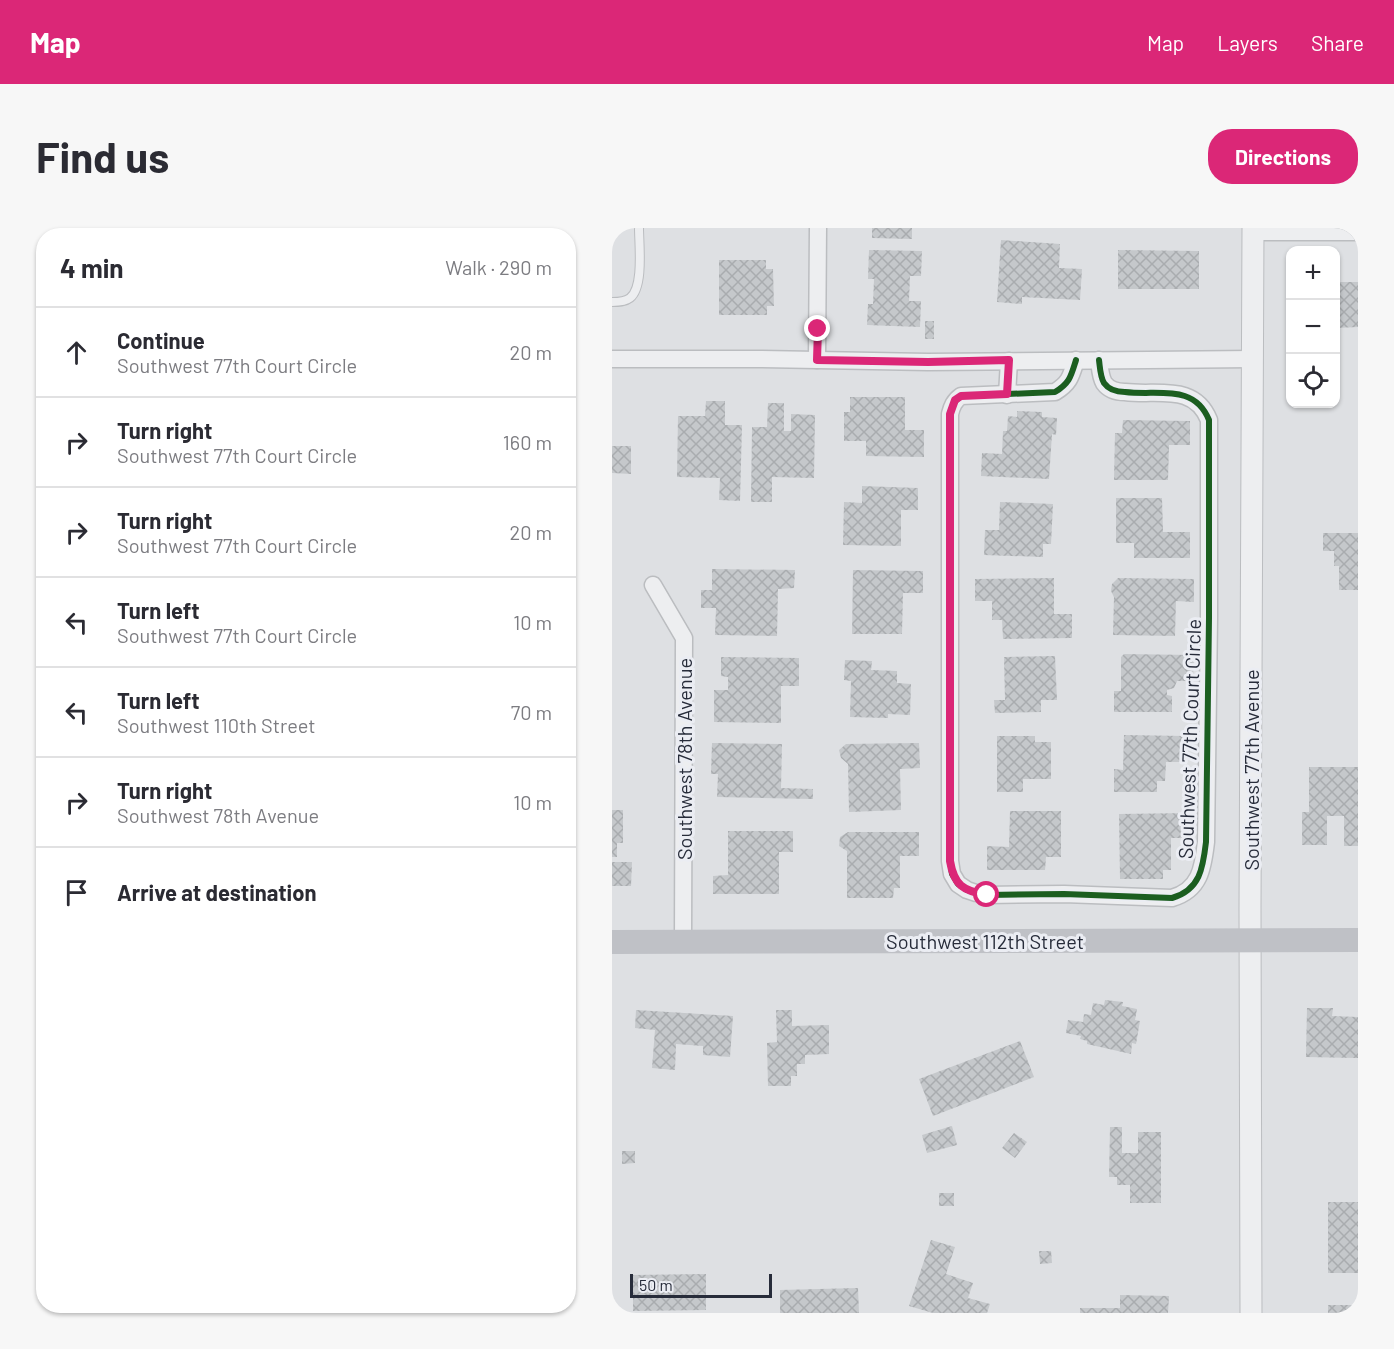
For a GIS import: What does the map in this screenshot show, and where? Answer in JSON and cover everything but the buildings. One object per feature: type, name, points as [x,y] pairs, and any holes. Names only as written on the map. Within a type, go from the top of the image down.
[{"type":"main road","name":"Southwest 112th Street","points":[[612,942],[1358,940]]},
{"type":"street","points":[[817,360],[818,228]]},
{"type":"street","points":[[1253,230],[1358,232]]},
{"type":"street","name":"Southwest 77th Avenue","points":[[1251,1313],[1253,230]]},
{"type":"street","points":[[612,359],[928,362],[1253,359]]},
{"type":"street","points":[[1009,360],[1001,395],[1055,392],[1064,387],[1071,378],[1076,360]]},
{"type":"street","name":"Southwest 77th Court Circle","points":[[1001,395],[961,396],[955,400],[950,414],[950,861],[952,873],[958,884],[967,890],[987,895],[1064,894],[1172,898],[1184,894],[1199,878],[1206,842],[1209,420],[1205,410],[1189,397],[1179,394],[1120,392],[1107,386],[1103,381],[1099,360]]},
{"type":"street","name":"Southwest 78th Avenue","points":[[653,585],[684,638],[683,942]]},
{"type":"lane","points":[[612,302],[630,299],[637,289],[639,228]]},
{"type":"cycle path","points":[[1076,360],[1069,379],[1055,392],[961,396],[954,404],[950,414],[950,861],[952,874],[958,884],[967,890],[987,895],[1064,894],[1172,898],[1189,890],[1194,884],[1201,869],[1206,842],[1209,420],[1202,408],[1185,396],[1122,392],[1111,389],[1103,380],[1099,360]]},
{"type":"route","points":[[818,329],[817,360],[928,362],[1009,360],[1007,394],[961,396],[955,400],[950,414],[950,861],[952,873],[958,884],[967,890],[987,895]]}]
